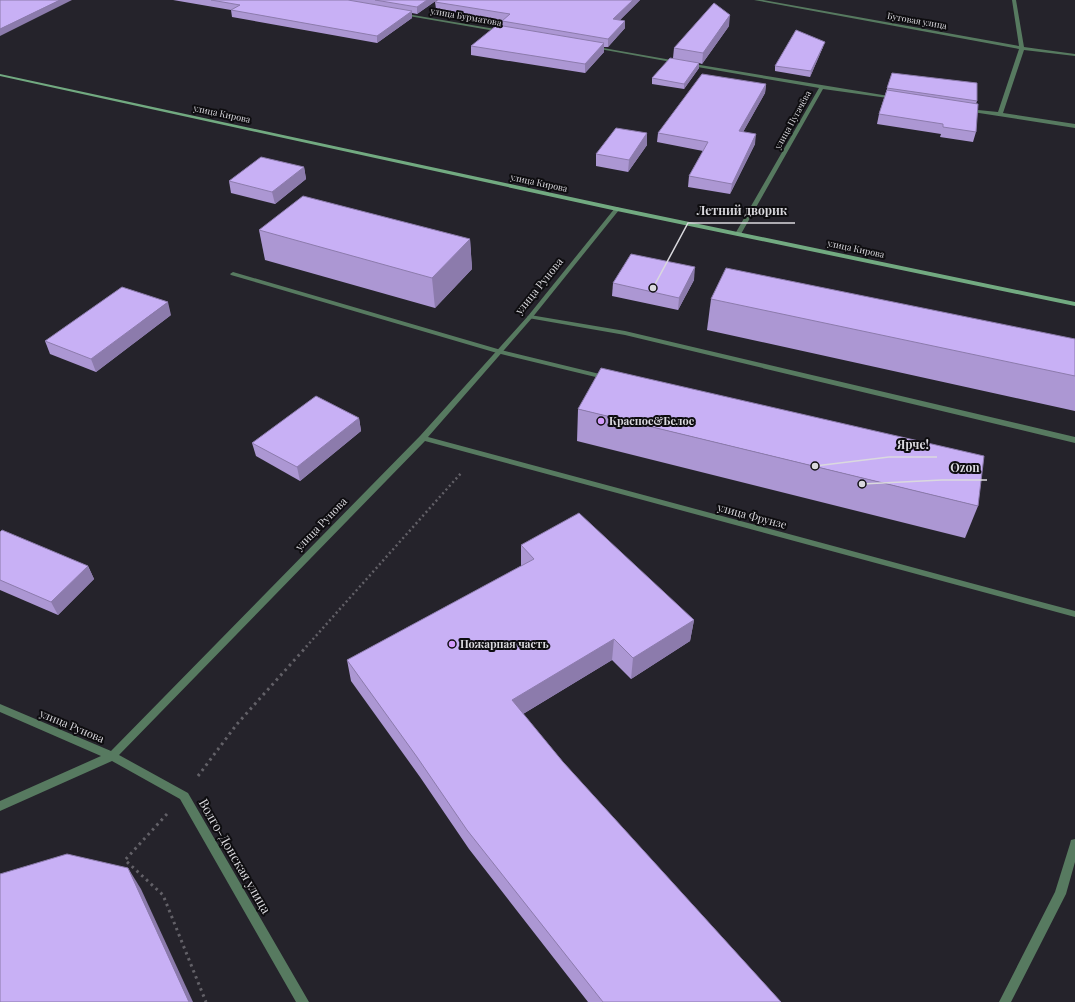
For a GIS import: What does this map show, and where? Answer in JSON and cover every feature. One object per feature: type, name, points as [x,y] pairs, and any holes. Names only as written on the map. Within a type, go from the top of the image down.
[{"type":"main road","name":"улица Кирова","points":[[0,75],[618,209],[1075,304]]},
{"type":"street","name":"Бутовая улица","points":[[756,0],[1022,48],[1075,55]]},
{"type":"street","points":[[1000,114],[1022,48],[1014,0]]},
{"type":"street","name":"улица Бурматова","points":[[398,14],[508,32]]},
{"type":"street","points":[[586,46],[822,87]]},
{"type":"street","name":"улица Пугачёва","points":[[738,234],[822,87],[899,99]]},
{"type":"street","points":[[961,108],[1075,126]]},
{"type":"street","name":"улица Рунова","points":[[0,708],[112,756],[423,438],[530,317],[618,209]]},
{"type":"street","points":[[233,274],[499,352],[614,380]]},
{"type":"street","points":[[530,317],[625,333],[1075,440]]},
{"type":"street","name":"улица Фрунзе","points":[[423,438],[1075,614]]},
{"type":"street","points":[[0,806],[112,756]]},
{"type":"street","name":"Волго-Донская улица","points":[[112,756],[184,796],[303,1002]]},
{"type":"street","points":[[1005,1002],[1060,894],[1075,844]]},
{"type":"path","points":[[206,1002],[163,895],[125,860],[184,796],[237,724],[479,453]]},
{"type":"building","points":[[0,0],[60,0],[0,29]]},
{"type":"building","points":[[211,0],[348,0],[412,11],[377,36],[231,10],[240,5]]},
{"type":"building","points":[[375,0],[427,0],[417,7]]},
{"type":"building","points":[[438,0],[633,0],[613,19],[625,21],[608,39],[502,21],[510,14],[435,2]]},
{"type":"building","points":[[714,3],[730,15],[703,53],[674,48]]},
{"type":"building","points":[[497,25],[604,43],[585,64],[471,46]]},
{"type":"building","points":[[796,30],[825,42],[811,71],[775,66]]},
{"type":"building","points":[[670,58],[699,63],[684,84],[652,78]]},
{"type":"building","points":[[892,73],[977,83],[977,101],[887,88]]},
{"type":"building","points":[[702,74],[766,84],[739,131],[756,134],[732,184],[689,176],[708,142],[658,133]]},
{"type":"building","points":[[887,90],[978,104],[976,132],[943,127],[943,124],[879,114]]},
{"type":"building","points":[[616,128],[647,133],[629,160],[596,154]]},
{"type":"building","points":[[261,157],[304,167],[272,192],[229,181]]},
{"type":"building","points":[[303,196],[470,239],[432,278],[259,230]]},
{"type":"building","points":[[631,254],[695,267],[679,298],[613,283]]},
{"type":"building","points":[[726,268],[1075,339],[1075,376],[711,299]]},
{"type":"building","points":[[122,287],[168,302],[91,359],[45,341]]},
{"type":"building","points":[[601,368],[984,456],[978,506],[578,409]]},
{"type":"building","points":[[316,396],[359,418],[297,467],[252,443]]},
{"type":"building","points":[[579,513],[694,620],[633,658],[614,639],[512,700],[563,762],[781,1002],[603,1002],[467,830],[417,757],[347,660],[534,559],[521,545]]},
{"type":"building","points":[[2,530],[88,566],[51,602],[0,580],[0,532]]},
{"type":"building","points":[[67,854],[128,868],[189,1002],[0,1002],[0,874]]},
{"type":"place","name":"Летний дворик","points":[[653,288]]},
{"type":"place","name":"Красное&Белое","points":[[601,421]]},
{"type":"place","name":"Ярче!","points":[[815,466]]},
{"type":"place","name":"Ozon","points":[[862,484]]},
{"type":"place","name":"Пожарная часть","points":[[452,644]]}]
